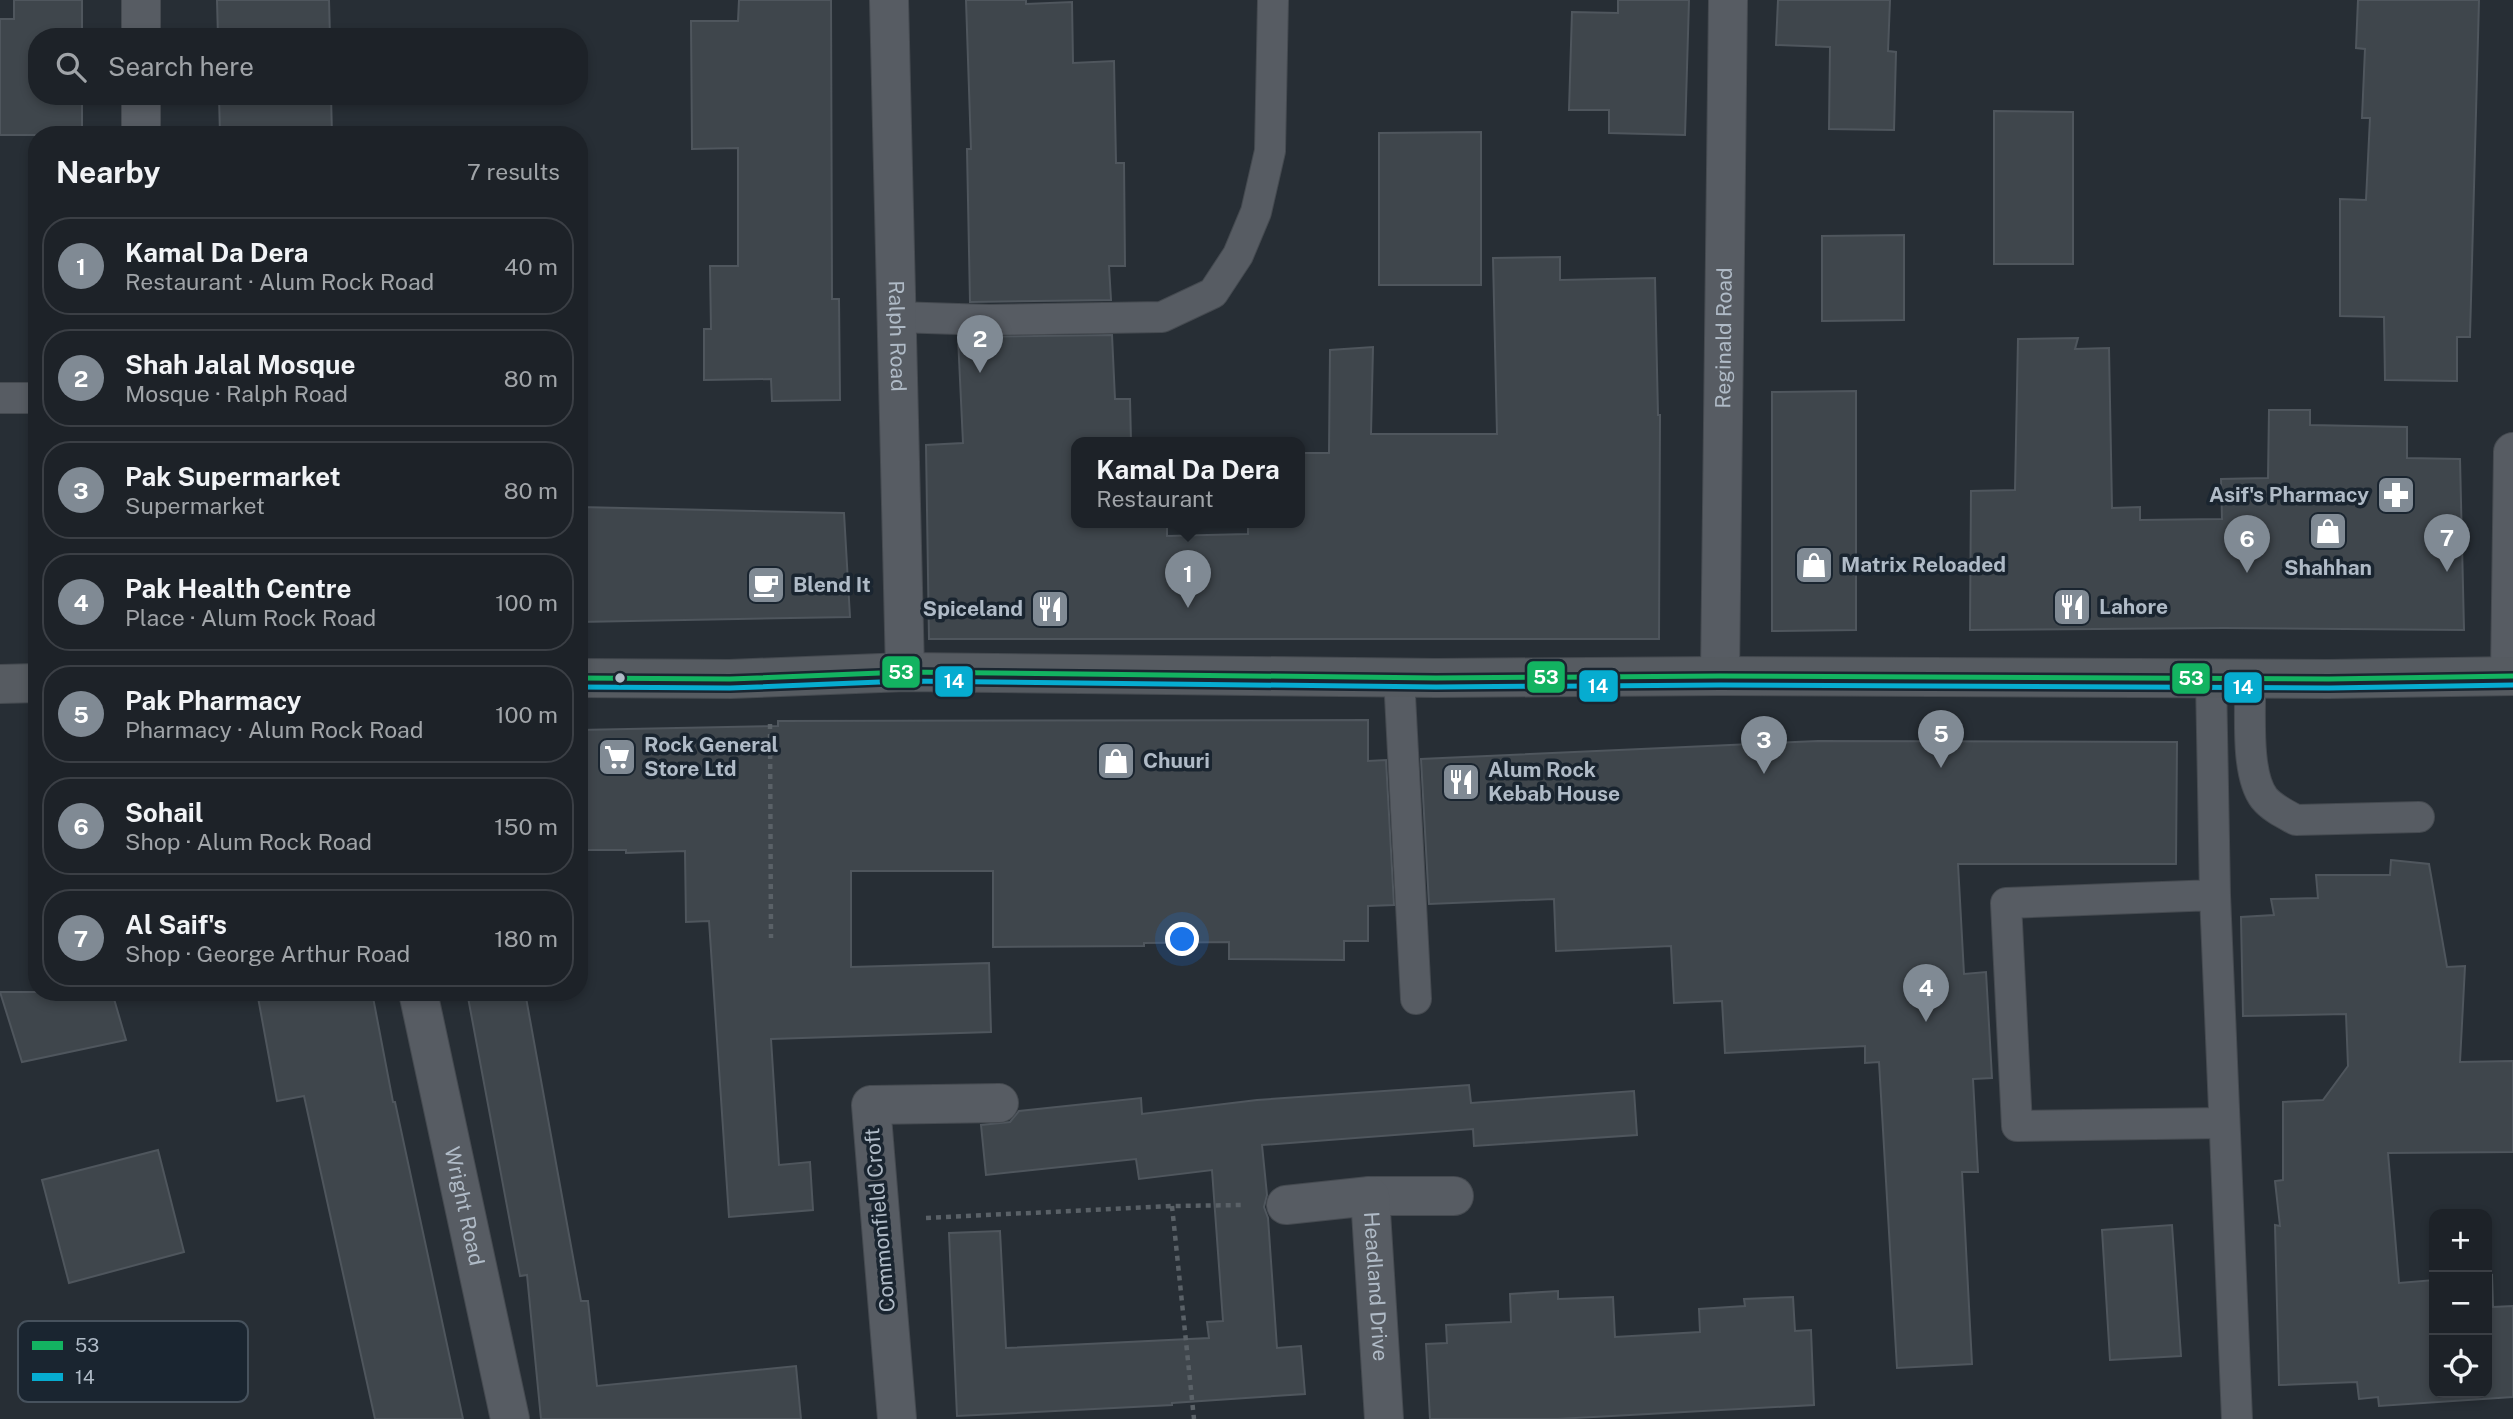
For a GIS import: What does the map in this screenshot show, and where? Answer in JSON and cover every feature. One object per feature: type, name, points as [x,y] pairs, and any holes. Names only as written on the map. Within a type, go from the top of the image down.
[{"type":"street","points":[[141,0],[141,28]]},
{"type":"street","name":"Ralph Road","points":[[889,0],[905,671]]},
{"type":"street","name":"Reginald Road","points":[[1720,676],[1728,0]]},
{"type":"street","points":[[141,105],[141,126]]},
{"type":"street","points":[[588,678],[770,677],[905,671],[1399,677],[2511,676],[2513,452]]},
{"type":"street","points":[[0,684],[28,683]]},
{"type":"street","name":"Wright Road","points":[[420,1001],[510,1419]]},
{"type":"street","name":"Commonfield Croft","points":[[897,1419],[871,1105],[999,1102]]},
{"type":"street","points":[[1370,1196],[1454,1196]]},
{"type":"street","name":"Headland Drive","points":[[1286,1205],[1370,1196],[1384,1419]]},
{"type":"lane","points":[[897,317],[989,320],[1162,317],[1213,293],[1238,255],[1256,212],[1270,151],[1273,0]]},
{"type":"lane","points":[[0,398],[28,398]]},
{"type":"lane","points":[[1399,677],[1416,999]]},
{"type":"lane","points":[[2211,678],[2215,895],[2237,1419]]},
{"type":"lane","points":[[2250,678],[2255,779],[2264,798],[2280,812],[2296,820],[2418,817]]},
{"type":"lane","points":[[2215,895],[2006,903],[2017,1126],[2224,1123]]},
{"type":"path","points":[[770,677],[771,938]]},
{"type":"path","points":[[880,1220],[1172,1206],[1286,1205]]},
{"type":"path","points":[[1172,1206],[1194,1419]]},
{"type":"building","points":[[14,0],[82,0],[82,28],[28,28],[28,105],[82,105],[82,126],[28,126],[28,135],[0,135],[0,19],[14,19]]},
{"type":"building","points":[[217,0],[329,0],[330,28],[218,28]]},
{"type":"building","points":[[739,0],[831,0],[832,299],[839,299],[840,400],[772,401],[771,379],[704,380],[704,329],[711,329],[710,266],[738,266],[738,148],[692,149],[691,21],[738,21]]},
{"type":"building","points":[[966,0],[1026,0],[1026,4],[1072,2],[1073,63],[1114,61],[1116,163],[1124,163],[1125,266],[1109,266],[1111,300],[970,302],[967,149],[971,149]]},
{"type":"building","points":[[1618,0],[1689,0],[1685,135],[1609,133],[1609,110],[1569,110],[1572,12],[1618,13]]},
{"type":"building","points":[[1778,0],[1890,0],[1888,51],[1896,52],[1894,130],[1829,129],[1830,47],[1776,45]]},
{"type":"building","points":[[2358,0],[2479,0],[2470,337],[2457,337],[2457,381],[2385,380],[2384,317],[2340,316],[2340,199],[2366,200],[2370,118],[2362,118],[2365,49],[2356,48]]},
{"type":"building","points":[[219,105],[331,105],[332,126],[220,126]]},
{"type":"building","points":[[1994,111],[2073,112],[2073,264],[1994,264]]},
{"type":"building","points":[[1481,132],[1481,285],[1379,285],[1379,133]]},
{"type":"building","points":[[1904,235],[1904,320],[1822,321],[1822,236]]},
{"type":"building","points":[[1560,257],[1560,280],[1655,278],[1660,415],[1659,639],[929,639],[926,445],[963,443],[958,337],[1112,335],[1115,399],[1130,399],[1131,437],[1071,437],[1071,528],[1167,528],[1167,536],[1248,534],[1248,528],[1305,528],[1305,453],[1329,453],[1330,350],[1373,347],[1371,434],[1497,434],[1493,258]]},
{"type":"building","points":[[2078,338],[2075,349],[2109,348],[2112,508],[2140,507],[2140,520],[2222,519],[2221,479],[2268,478],[2269,410],[2310,410],[2310,425],[2407,427],[2407,458],[2460,459],[2464,630],[1970,630],[1971,491],[2015,490],[2018,339]]},
{"type":"building","points":[[1856,391],[1856,630],[1772,631],[1772,392]]},
{"type":"building","points":[[588,507],[844,513],[850,617],[588,622]]},
{"type":"building","points":[[1368,720],[1368,761],[1386,760],[1394,905],[1368,906],[1368,941],[1344,941],[1344,960],[1229,959],[1229,942],[1144,943],[1144,946],[993,947],[993,871],[851,871],[851,967],[989,963],[991,1032],[771,1039],[779,1165],[810,1162],[813,1210],[729,1217],[709,921],[686,922],[685,851],[626,853],[626,850],[588,850],[588,730],[778,726],[778,721]]},
{"type":"building","points":[[1818,741],[2177,742],[2176,864],[1958,864],[1964,974],[1986,972],[1992,1078],[1973,1079],[1978,1172],[1962,1172],[1972,1364],[1897,1368],[1879,1062],[1865,1063],[1865,1046],[1725,1053],[1722,1001],[1674,1003],[1671,946],[1556,951],[1554,899],[1429,904],[1421,759]]},
{"type":"building","points":[[2391,860],[2429,864],[2447,967],[2465,966],[2460,1062],[2513,1061],[2513,1152],[2388,1153],[2399,1283],[2429,1280],[2429,1398],[2492,1398],[2492,1275],[2493,1307],[2513,1306],[2513,1397],[2379,1406],[2378,1397],[2359,1399],[2357,1382],[2279,1385],[2275,1225],[2280,1226],[2275,1181],[2283,1180],[2283,1102],[2323,1100],[2348,1066],[2346,1014],[2243,1016],[2241,917],[2274,915],[2271,899],[2318,898],[2316,875],[2390,875]]},
{"type":"building","points":[[0,992],[28,992],[28,1001],[115,1001],[126,1040],[22,1062]]},
{"type":"building","points":[[259,1001],[374,1001],[393,1102],[463,1419],[375,1419],[304,1096],[277,1101]]},
{"type":"building","points":[[469,1001],[527,1001],[581,1301],[588,1301],[597,1386],[796,1366],[801,1419],[541,1419],[527,1275],[520,1276]]},
{"type":"building","points":[[1469,1085],[1471,1103],[1634,1091],[1637,1135],[1474,1146],[1473,1129],[1262,1145],[1267,1195],[1264,1207],[1268,1218],[1277,1348],[1301,1346],[1305,1394],[1172,1405],[957,1416],[949,1233],[1000,1231],[1006,1348],[1209,1338],[1207,1322],[1223,1321],[1212,1170],[1139,1179],[1136,1159],[986,1175],[981,1125],[1010,1122],[1019,1111],[1141,1098],[1142,1114],[1257,1100]]},
{"type":"building","points":[[158,1150],[184,1252],[69,1283],[42,1180]]},
{"type":"building","points":[[2172,1225],[2181,1356],[2110,1360],[2102,1230]]},
{"type":"building","points":[[1558,1291],[1558,1299],[1613,1297],[1615,1337],[1700,1332],[1699,1309],[1745,1306],[1744,1299],[1793,1297],[1795,1331],[1811,1330],[1814,1405],[1557,1419],[1430,1419],[1426,1344],[1447,1343],[1446,1325],[1511,1322],[1510,1294]]},
{"type":"transit line","name":"53","points":[[588,678],[730,679],[905,672],[1436,678],[1720,676],[2329,679],[2513,676]]},
{"type":"transit line","name":"14","points":[[588,687],[730,688],[905,681],[1436,687],[1720,685],[2329,688],[2513,685]]},
{"type":"place","name":"Shah Jalal Mosque","points":[[980,373]]},
{"type":"place","name":"Asif's Pharmacy","points":[[2396,495]]},
{"type":"place","name":"Shahhan","points":[[2328,531]]},
{"type":"place","name":"Matrix Reloaded","points":[[1814,565]]},
{"type":"place","name":"Al Saif's","points":[[2447,572]]},
{"type":"place","name":"Sohail","points":[[2247,573]]},
{"type":"place","name":"Blend It","points":[[766,585]]},
{"type":"place","name":"Lahore","points":[[2072,607]]},
{"type":"place","name":"Kamal Da Dera","points":[[1188,608]]},
{"type":"place","name":"Spiceland","points":[[1050,609]]},
{"type":"place","name":"Rock General Store Ltd","points":[[617,757]]},
{"type":"place","name":"Chuuri","points":[[1116,761]]},
{"type":"place","name":"Pak Pharmacy","points":[[1941,768]]},
{"type":"place","name":"Pak Supermarket","points":[[1764,774]]},
{"type":"place","name":"Alum Rock Kebab House","points":[[1461,782]]},
{"type":"place","name":"Pak Health Centre","points":[[1926,1022]]}]
